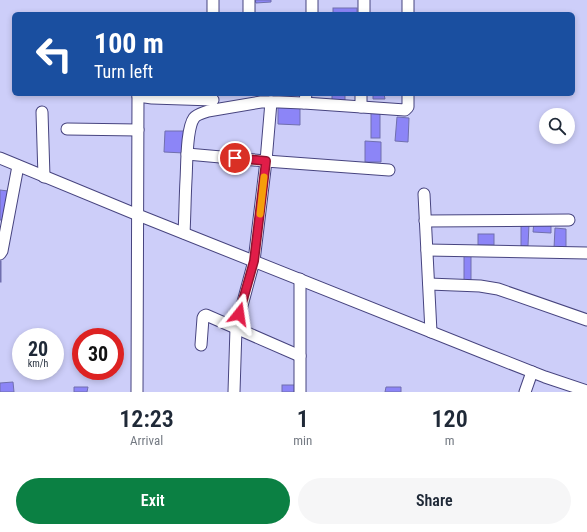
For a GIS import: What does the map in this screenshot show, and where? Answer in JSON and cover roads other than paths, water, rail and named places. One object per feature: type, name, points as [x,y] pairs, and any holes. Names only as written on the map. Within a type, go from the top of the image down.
[{"type":"street","points":[[213,0],[213,12]]},
{"type":"street","points":[[249,0],[249,12]]},
{"type":"street","points":[[312,0],[312,12]]},
{"type":"street","points":[[364,0],[364,12]]},
{"type":"street","points":[[408,0],[408,12]]},
{"type":"street","points":[[137,392],[138,96]]},
{"type":"street","points":[[143,96],[213,102],[251,99],[271,102],[302,103],[305,98],[361,107],[405,110],[408,107],[408,96]]},
{"type":"street","points":[[361,96],[361,107]]},
{"type":"street","points":[[184,233],[189,131],[193,119],[213,102]]},
{"type":"street","points":[[234,392],[236,328],[254,261],[266,161],[271,102]]},
{"type":"street","points":[[42,112],[44,177]]},
{"type":"street","points":[[68,129],[138,130]]},
{"type":"street","points":[[187,154],[389,170]]},
{"type":"street","points":[[0,158],[431,332],[532,372],[587,391]]},
{"type":"street","points":[[0,254],[2,251],[3,228],[18,166]]},
{"type":"street","points":[[424,194],[431,332]]},
{"type":"street","points":[[425,221],[569,220]]},
{"type":"street","points":[[427,250],[587,253]]},
{"type":"street","points":[[300,279],[300,392]]},
{"type":"street","points":[[428,284],[480,286],[498,289],[587,320]]},
{"type":"street","points":[[201,345],[203,318],[205,315],[300,356]]},
{"type":"street","points":[[525,392],[532,372]]}]
